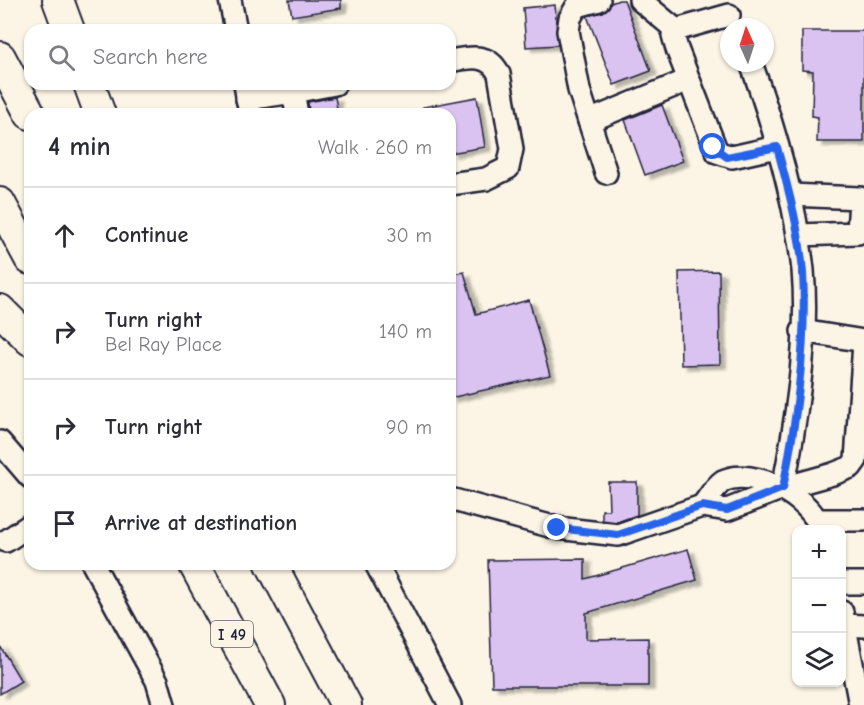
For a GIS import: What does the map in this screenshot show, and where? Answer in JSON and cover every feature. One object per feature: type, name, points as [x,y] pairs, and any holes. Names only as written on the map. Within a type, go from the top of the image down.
[{"type":"highway","points":[[58,0],[67,24]]},
{"type":"highway","points":[[0,57],[27,108]]},
{"type":"highway","points":[[91,90],[98,108]]},
{"type":"highway","points":[[0,203],[24,248]]},
{"type":"highway","points":[[0,310],[24,334]]},
{"type":"highway","name":"I 49","points":[[197,570],[270,705]]},
{"type":"highway","points":[[274,570],[346,705]]},
{"type":"street","points":[[230,0],[235,24]]},
{"type":"street","points":[[598,0],[577,6],[570,18],[568,31],[579,90],[606,173]]},
{"type":"street","points":[[640,0],[676,30]]},
{"type":"street","points":[[676,30],[729,14]]},
{"type":"street","points":[[676,30],[674,40],[717,152],[732,157],[777,147]]},
{"type":"street","points":[[456,60],[467,57],[485,58],[494,64],[499,74],[512,149],[508,168],[497,175],[456,183]]},
{"type":"street","points":[[754,72],[767,106],[790,195],[803,273],[802,331],[795,427],[783,488]]},
{"type":"street","points":[[589,121],[688,80]]},
{"type":"street","points":[[248,99],[304,90]]},
{"type":"street","points":[[293,92],[296,108]]},
{"type":"street","points":[[790,195],[860,198],[858,233],[798,235]]},
{"type":"street","points":[[456,501],[557,528],[618,535],[702,506],[727,510],[783,488],[857,468],[864,342],[802,331]]},
{"type":"street","points":[[0,442],[24,470]]},
{"type":"street","points":[[783,488],[819,525],[864,520]]},
{"type":"street","points":[[6,541],[24,529]]},
{"type":"street","points":[[96,570],[157,681],[164,705]]},
{"type":"street","points":[[379,570],[450,705]]},
{"type":"street","points":[[846,583],[864,584]]},
{"type":"street","points":[[850,621],[860,705]]},
{"type":"building","points":[[289,0],[341,0],[341,8],[292,16]]},
{"type":"building","points":[[624,0],[651,71],[614,85],[587,16],[603,12],[611,3]]},
{"type":"building","points":[[555,5],[558,45],[526,47],[523,8]]},
{"type":"building","points":[[802,31],[864,31],[864,142],[817,142],[818,117],[812,116],[813,71],[802,70]]},
{"type":"building","points":[[335,97],[337,108],[308,108],[308,102]]},
{"type":"building","points":[[477,97],[485,147],[456,152],[456,108],[423,107]]},
{"type":"building","points":[[662,105],[683,161],[645,175],[625,120]]},
{"type":"building","points":[[719,271],[720,364],[681,365],[679,272]]},
{"type":"building","points":[[464,272],[476,314],[529,300],[550,375],[456,397],[456,274]]},
{"type":"building","points":[[608,482],[637,482],[637,515],[617,522],[602,520],[602,510],[609,510]]},
{"type":"building","points":[[688,549],[697,580],[586,613],[586,639],[648,638],[648,686],[492,686],[488,560],[585,559],[585,579]]},
{"type":"building","points":[[0,646],[21,681],[0,694]]},
{"type":"route","points":[[557,528],[618,535],[702,506],[727,510],[783,488],[795,427],[803,317],[803,273],[789,191],[777,147],[727,157],[722,156],[713,147]]}]
